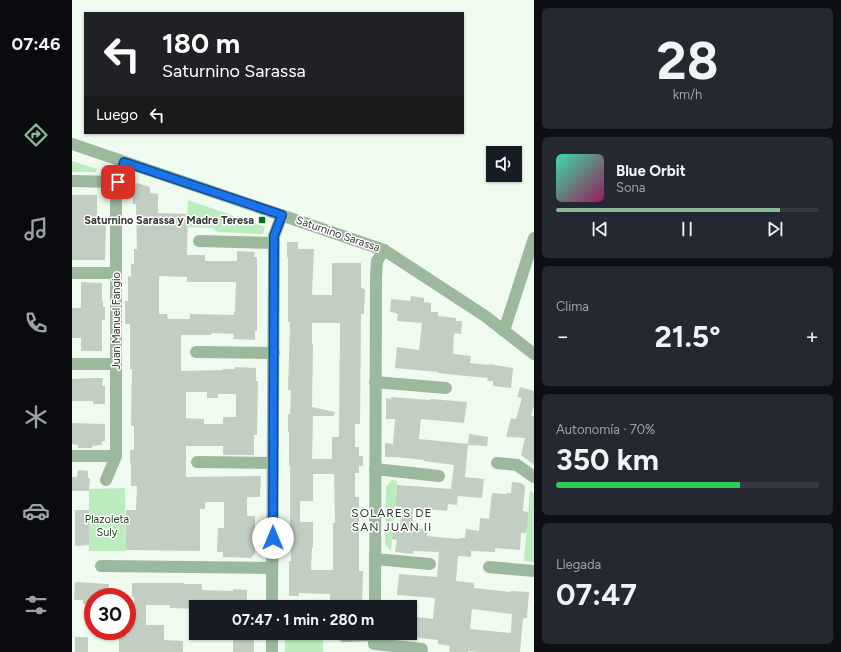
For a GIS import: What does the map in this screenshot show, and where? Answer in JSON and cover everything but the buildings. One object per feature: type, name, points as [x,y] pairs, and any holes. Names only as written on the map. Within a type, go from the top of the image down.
[{"type":"street","name":"Saturnino Sarassa","points":[[72,144],[384,250],[485,316],[534,354]]},
{"type":"street","name":"Juan Manuel Fangio","points":[[106,480],[116,456],[116,188],[124,162]]},
{"type":"street","points":[[72,181],[118,182]]},
{"type":"street","points":[[272,600],[274,236],[282,215]]},
{"type":"street","points":[[504,331],[534,238]]},
{"type":"street","points":[[199,241],[274,243]]},
{"type":"street","points":[[374,600],[377,261],[384,250]]},
{"type":"street","points":[[72,273],[116,273]]},
{"type":"street","points":[[196,352],[274,353]]},
{"type":"street","points":[[72,364],[116,364]]},
{"type":"street","points":[[376,382],[446,388]]},
{"type":"street","points":[[72,456],[116,456]]},
{"type":"street","points":[[197,462],[273,463]]},
{"type":"street","points":[[497,463],[518,465],[534,477]]},
{"type":"street","points":[[375,469],[439,476]]},
{"type":"street","points":[[375,559],[430,564]]},
{"type":"street","points":[[101,566],[272,568]]},
{"type":"street","points":[[489,567],[534,571]]},
{"type":"street","points":[[272,640],[272,652]]},
{"type":"street","points":[[386,640],[422,649]]},
{"type":"green space","points":[[72,161],[97,169],[96,172],[72,172]]},
{"type":"green space","points":[[188,200],[265,227],[263,234],[218,232],[212,228],[187,227]]},
{"type":"green space","points":[[392,480],[397,481],[391,551],[385,544],[386,487]]},
{"type":"green space","name":"Plazoleta Suly","points":[[125,488],[126,551],[89,551],[89,489]]},
{"type":"green space","points":[[530,490],[534,493],[534,562],[524,561]]},
{"type":"green space","points":[[285,640],[323,640],[323,652],[285,652]]},
{"type":"place","name":"Saturnino Sarassa y Madre Teresa","points":[[262,220]]},
{"type":"district","name":"SOLARES DE SAN JUAN II","points":[[392,520]]},
{"type":"route","points":[[118,182],[124,162],[282,215],[274,236],[273,538]]}]
